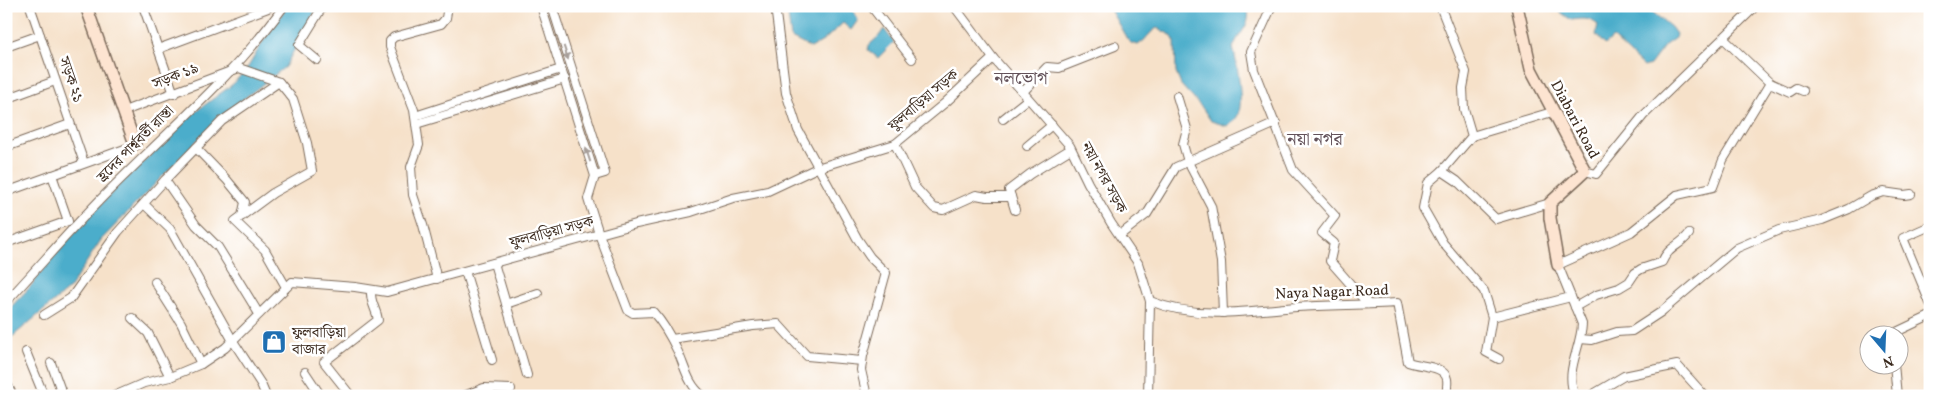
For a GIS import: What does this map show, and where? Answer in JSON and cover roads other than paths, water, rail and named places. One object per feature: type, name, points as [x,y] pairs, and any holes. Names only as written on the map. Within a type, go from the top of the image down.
[{"type":"street","name":"সড়ক ২১","points":[[30,6],[84,163]]},
{"type":"street","points":[[6,192],[135,144],[86,6]]},
{"type":"street","points":[[143,6],[174,94]]},
{"type":"street","name":"হ্রদের পার্শ্ববর্তী রাস্তা","points":[[6,302],[95,204],[230,71],[262,36],[284,6]]},
{"type":"street","points":[[317,60],[299,45],[323,6]]},
{"type":"street","points":[[437,279],[413,195],[411,168],[419,144],[415,120],[390,47],[390,41],[394,37],[441,24],[446,18],[448,6]]},
{"type":"street","points":[[542,6],[595,176],[588,199],[599,234],[628,310],[633,313],[653,312],[665,325],[694,388],[702,396]]},
{"type":"street","points":[[552,6],[605,173],[595,176]]},
{"type":"street","points":[[775,6],[786,93],[798,130],[817,168],[857,238],[870,257],[886,273],[862,361],[861,370],[867,396]]},
{"type":"street","points":[[871,6],[912,59]]},
{"type":"street","points":[[1272,6],[1251,52],[1254,70],[1293,170],[1334,216],[1322,233],[1334,243],[1330,261],[1368,304]]},
{"type":"street","points":[[1440,6],[1466,72],[1463,88],[1464,109],[1472,136]]},
{"type":"street","name":"Diabari Road","points":[[1518,6],[1531,69],[1585,172],[1550,203]]},
{"type":"street","points":[[1742,6],[1748,14]]},
{"type":"street","points":[[1585,172],[1596,174],[1643,116],[1756,6]]},
{"type":"street","name":"নয়া নগর সড়ক","points":[[957,7],[993,58],[1070,146],[1088,183],[1138,263],[1150,300],[1148,396]]},
{"type":"street","points":[[158,49],[268,8]]},
{"type":"street","points":[[6,47],[40,34]]},
{"type":"street","points":[[1724,39],[1770,82],[1790,92],[1796,88],[1803,91]]},
{"type":"street","points":[[1003,119],[1025,96],[1047,67],[1059,68],[1115,46]]},
{"type":"street","name":"ফুলবাড়িয়া সড়ক","points":[[286,287],[292,282],[387,292],[768,190],[817,168],[895,144],[946,102],[993,58]]},
{"type":"street","name":"সড়ক ১৯","points":[[124,111],[174,94],[239,68],[279,82]]},
{"type":"street","points":[[415,120],[561,68]]},
{"type":"street","points":[[415,120],[565,79]]},
{"type":"street","points":[[6,98],[55,80]]},
{"type":"street","points":[[44,315],[71,298],[118,232],[165,180],[222,122],[279,82],[294,99],[308,144],[312,171],[272,193],[235,221],[265,250],[286,287],[232,341],[201,364],[170,378],[144,383],[114,396]]},
{"type":"street","points":[[1558,265],[1631,232],[1677,195],[1713,187],[1723,160],[1770,82]]},
{"type":"street","points":[[1177,96],[1186,130],[1183,144],[1188,162],[1212,206],[1221,262],[1223,313]]},
{"type":"street","points":[[1499,359],[1486,352],[1492,317],[1484,291],[1443,244],[1423,208],[1428,184],[1472,136],[1552,112]]},
{"type":"street","points":[[1120,235],[1147,214],[1176,167],[1276,123]]},
{"type":"street","points":[[6,147],[70,124]]},
{"type":"street","points":[[1027,146],[1052,125]]},
{"type":"street","points":[[895,144],[915,187],[934,208],[943,210],[976,196],[1011,197]]},
{"type":"street","points":[[196,148],[245,202],[242,216]]},
{"type":"street","points":[[1015,210],[1009,190],[1030,174],[1069,150]]},
{"type":"street","points":[[1442,170],[1457,181],[1496,219],[1550,203],[1550,218],[1558,265],[1582,324],[1571,376],[1572,389],[1575,396]]},
{"type":"street","points":[[6,244],[68,221],[52,175]]},
{"type":"street","points":[[165,180],[196,225],[218,247],[259,314]]},
{"type":"street","points":[[1580,339],[1592,340],[1617,332],[1632,331],[1667,307],[1737,248],[1779,230],[1822,220],[1883,192],[1911,194]]},
{"type":"street","points":[[144,204],[170,229],[232,341],[261,384],[266,396]]},
{"type":"street","points":[[1930,226],[1903,238],[1930,303]]},
{"type":"street","points":[[1575,307],[1596,295],[1619,288],[1629,282],[1635,273],[1641,269],[1662,262],[1666,252],[1679,245],[1690,234]]},
{"type":"street","points":[[494,263],[527,375]]},
{"type":"street","points":[[465,271],[492,360]]},
{"type":"street","points":[[155,282],[181,323],[201,364]]},
{"type":"street","points":[[351,396],[324,362],[378,320],[371,302],[371,290]]},
{"type":"street","points":[[506,304],[538,293]]},
{"type":"street","points":[[1492,317],[1571,297]]},
{"type":"street","name":"Naya Nagar Road","points":[[1150,300],[1166,307],[1223,313],[1397,303],[1408,362],[1418,366],[1435,367],[1443,371],[1447,379],[1447,396]]},
{"type":"street","points":[[1908,326],[1930,316]]},
{"type":"street","points":[[132,318],[148,334],[170,378]]},
{"type":"street","points":[[672,339],[753,326],[778,324],[807,356],[862,361]]},
{"type":"street","points":[[26,352],[44,396]]},
{"type":"street","points":[[51,362],[63,396]]},
{"type":"street","points":[[1590,396],[1624,376],[1677,365],[1705,396]]},
{"type":"street","points":[[305,372],[321,396]]},
{"type":"street","points":[[1895,374],[1898,396]]},
{"type":"street","points":[[6,382],[13,396]]},
{"type":"street","points":[[464,396],[484,388],[511,389]]},
{"type":"water","points":[[287,6],[318,6],[285,67],[219,118],[101,240],[69,289],[6,342],[6,312],[30,287],[57,251],[116,188],[195,112],[233,84],[248,67]]},
{"type":"water","points":[[796,6],[853,6],[852,8],[858,20],[851,30],[843,23],[823,41],[811,48],[791,38],[788,15]]},
{"type":"water","points":[[1108,6],[1167,6],[1178,10],[1188,6],[1247,6],[1247,24],[1233,48],[1240,92],[1240,109],[1235,120],[1227,126],[1211,121],[1203,109],[1181,85],[1176,73],[1175,42],[1171,35],[1157,28],[1138,45],[1131,43]]},
{"type":"water","points":[[1569,6],[1645,6],[1671,27],[1676,34],[1675,38],[1665,45],[1650,65],[1644,67],[1613,38],[1605,45],[1596,35],[1598,25],[1595,22],[1585,19],[1571,20],[1559,11]]},
{"type":"water","points":[[884,29],[894,42],[878,58],[868,50],[869,45]]},
{"type":"place","name":"ফুলবাড়িয়া বাজার","points":[[274,342]]},
{"type":"district","name":"নলভোগ","points":[[1021,79]]},
{"type":"district","name":"নয়া নগর","points":[[1315,140]]}]
